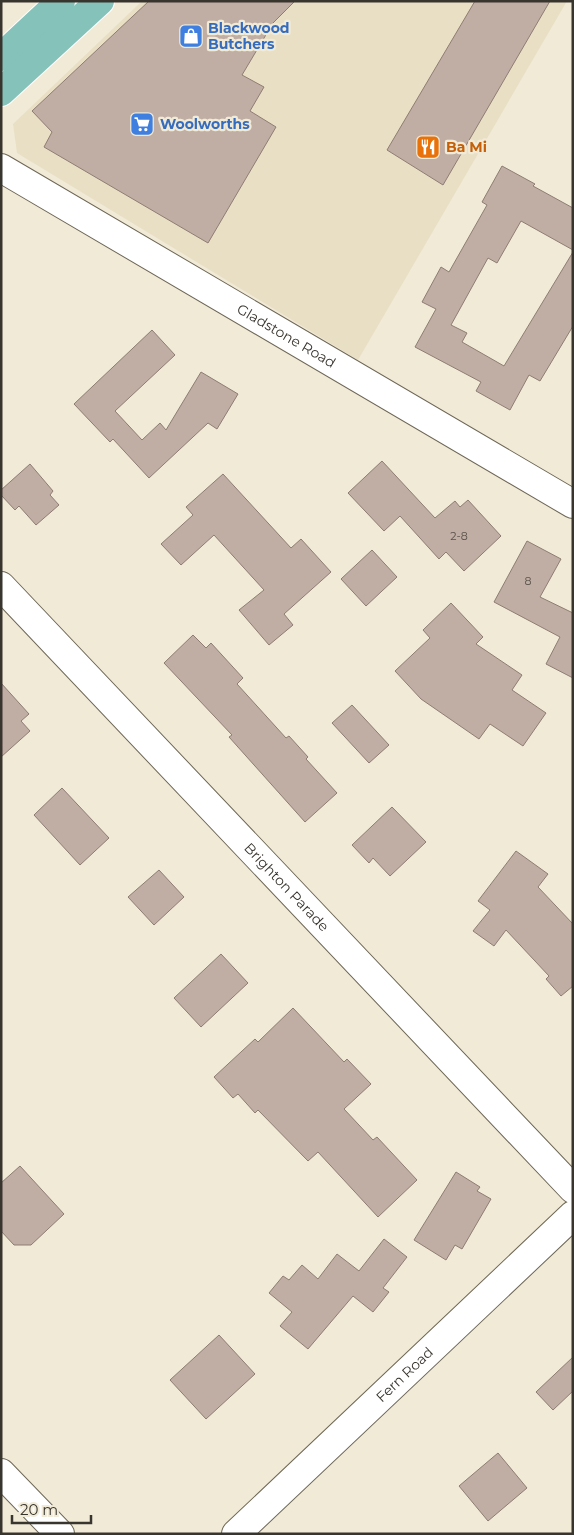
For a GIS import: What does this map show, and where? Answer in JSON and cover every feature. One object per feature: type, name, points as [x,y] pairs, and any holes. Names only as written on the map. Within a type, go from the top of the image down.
[{"type":"main road","points":[[1,57],[61,1]]},
{"type":"main road","points":[[1,92],[100,1]]},
{"type":"street","name":"Gladstone Road","points":[[1,168],[573,504]]},
{"type":"street","name":"Brighton Parade","points":[[1,586],[573,1189]]},
{"type":"street","name":"Fern Road","points":[[236,1534],[573,1215]]},
{"type":"street","points":[[1,1473],[60,1534]]},
{"type":"shaded area","points":[[142,1],[567,1],[358,360],[17,153],[13,124]]},
{"type":"building","points":[[149,1],[295,1],[273,23],[242,75],[264,87],[250,111],[276,127],[208,243],[44,147],[52,132],[32,111]]},
{"type":"building","points":[[475,1],[550,1],[443,185],[387,150]]},
{"type":"building","points":[[502,166],[573,208],[573,250],[521,221],[497,263],[488,258],[451,325],[467,333],[462,342],[504,366],[573,252],[573,326],[540,381],[529,375],[510,410],[476,391],[481,382],[415,347],[436,309],[422,302],[441,267],[449,272],[487,205],[482,202]]},
{"type":"building","points":[[152,330],[175,355],[115,411],[142,440],[160,423],[166,430],[201,372],[238,394],[217,429],[208,423],[149,478],[113,439],[110,442],[74,404]]},
{"type":"building","points":[[382,461],[435,518],[455,501],[460,507],[468,500],[501,536],[464,571],[446,552],[439,559],[400,516],[384,531],[348,493]]},
{"type":"building","points":[[30,464],[53,491],[50,495],[59,505],[36,525],[19,506],[15,510],[1,495],[1,490]]},
{"type":"building","points":[[223,474],[291,548],[301,539],[331,572],[284,614],[293,625],[269,645],[239,610],[264,590],[214,535],[181,565],[161,544],[193,515],[186,507]]},
{"type":"building","points":[[527,541],[561,559],[540,597],[573,613],[573,678],[546,664],[560,637],[494,602]]},
{"type":"building","points":[[372,550],[397,577],[366,606],[341,579]]},
{"type":"building","points":[[451,603],[483,637],[476,644],[522,675],[512,690],[546,713],[523,746],[490,724],[479,739],[421,699],[395,671],[430,638],[423,630]]},
{"type":"building","points":[[193,635],[206,648],[211,643],[243,678],[237,684],[286,738],[289,736],[308,757],[306,759],[337,793],[305,822],[229,737],[232,735],[164,663]]},
{"type":"building","points":[[1,683],[29,714],[21,721],[30,731],[1,757]]},
{"type":"building","points":[[352,705],[389,745],[369,763],[332,723]]},
{"type":"building","points":[[62,788],[109,838],[80,865],[34,815]]},
{"type":"building","points":[[392,807],[426,842],[390,876],[373,858],[369,863],[352,845]]},
{"type":"building","points":[[516,851],[548,874],[538,887],[573,924],[573,986],[561,996],[546,979],[549,976],[506,930],[494,946],[473,931],[490,910],[478,901]]},
{"type":"building","points":[[159,870],[184,897],[154,925],[128,897]]},
{"type":"building","points":[[221,954],[248,983],[201,1027],[174,998]]},
{"type":"building","points":[[293,1008],[344,1062],[347,1059],[371,1084],[344,1109],[373,1140],[377,1137],[417,1180],[378,1217],[318,1152],[308,1161],[258,1110],[255,1113],[238,1094],[233,1098],[214,1077],[255,1039],[258,1042]]},
{"type":"building","points":[[20,1166],[64,1214],[31,1245],[14,1245],[1,1231],[1,1183]]},
{"type":"building","points":[[456,1172],[480,1187],[477,1191],[491,1199],[462,1249],[455,1245],[446,1260],[414,1240]]},
{"type":"building","points":[[384,1239],[407,1257],[383,1288],[389,1292],[373,1312],[353,1296],[308,1349],[280,1326],[292,1312],[269,1293],[283,1276],[289,1280],[302,1265],[318,1279],[337,1254],[359,1271]]},
{"type":"building","points":[[219,1335],[255,1374],[206,1419],[170,1380]]},
{"type":"building","points":[[573,1357],[573,1391],[553,1410],[536,1392]]},
{"type":"building","points":[[498,1453],[527,1488],[488,1521],[459,1486]]},
{"type":"place","name":"Blackwood Butchers","points":[[191,36]]},
{"type":"place","name":"Woolworths","points":[[142,124]]},
{"type":"place","name":"Ba Mi","points":[[428,147]]}]
